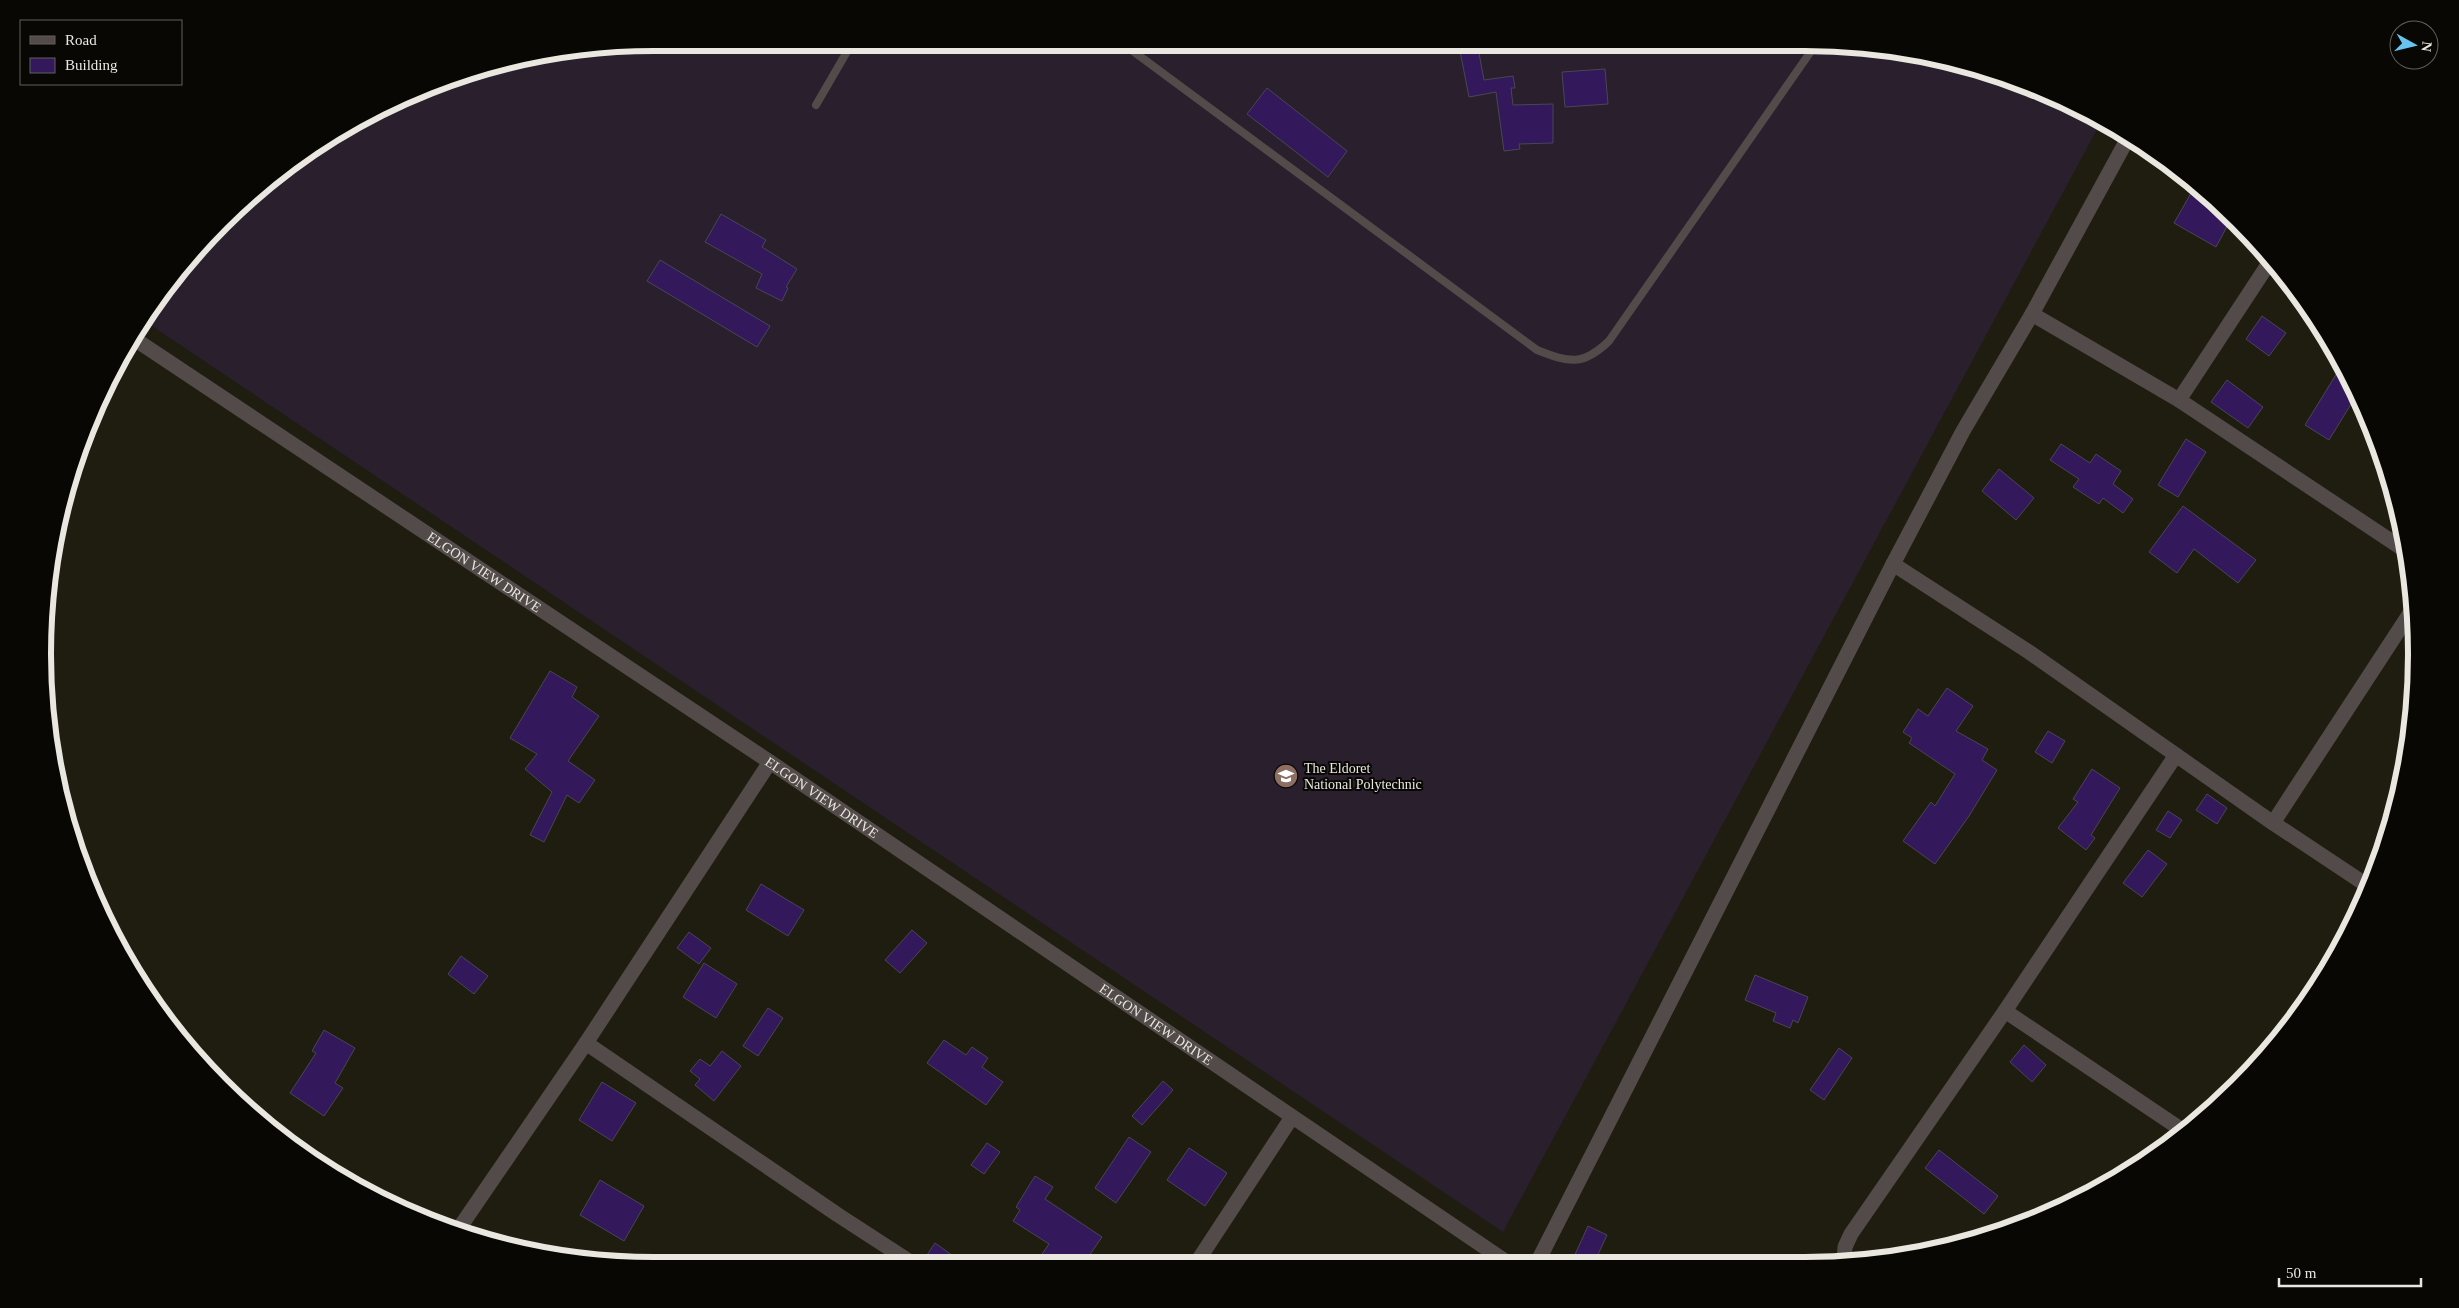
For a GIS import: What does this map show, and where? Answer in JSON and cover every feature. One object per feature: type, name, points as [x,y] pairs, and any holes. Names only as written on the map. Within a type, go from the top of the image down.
[{"type":"street","points":[[1540,1257],[1893,564],[1963,431],[2032,314],[2125,144]]},
{"type":"street","points":[[2179,400],[2266,267]]},
{"type":"street","points":[[2032,314],[2179,400],[2398,545]]},
{"type":"street","name":"ELGON VIEW DRIVE","points":[[139,342],[770,762],[1499,1257]]},
{"type":"street","points":[[1893,564],[2029,652],[2363,883]]},
{"type":"street","points":[[2274,823],[2406,619]]},
{"type":"street","points":[[1844,1255],[1844,1247],[1851,1234],[2006,1011],[2176,755]]},
{"type":"street","points":[[461,1225],[586,1043],[770,762]]},
{"type":"street","points":[[2006,1011],[2178,1127]]},
{"type":"street","points":[[586,1043],[830,1210],[903,1257]]},
{"type":"street","points":[[1200,1257],[1292,1117]]},
{"type":"lane","points":[[816,105],[847,51]]},
{"type":"lane","points":[[1133,51],[1538,350],[1563,360],[1583,360],[1596,354],[1610,341],[1811,51]]},
{"type":"shaded area","name":"The Eldoret National Polytechnic","points":[[654,51],[1805,51],[1884,56],[1961,72],[1999,83],[2036,97],[2072,113],[2098,128],[1503,1232],[150,324],[153,319],[176,287],[228,228],[287,176],[319,153],[387,113],[423,97],[460,83],[498,72],[575,56]]},
{"type":"building","points":[[1460,51],[1479,51],[1484,80],[1513,76],[1515,88],[1511,88],[1513,105],[1553,104],[1553,143],[1519,144],[1520,149],[1504,151],[1496,92],[1469,97]]},
{"type":"building","points":[[1605,69],[1608,104],[1565,107],[1562,72]]},
{"type":"building","points":[[1267,88],[1347,151],[1328,177],[1247,114]]},
{"type":"building","points":[[2191,192],[2228,225],[2216,247],[2174,223]]},
{"type":"building","points":[[721,214],[766,240],[762,247],[797,269],[786,287],[788,288],[782,301],[756,288],[762,274],[705,242]]},
{"type":"building","points":[[660,260],[770,326],[757,347],[647,281]]},
{"type":"building","points":[[2262,316],[2286,333],[2269,356],[2246,339]]},
{"type":"building","points":[[2337,373],[2339,374],[2353,402],[2329,440],[2305,425]]},
{"type":"building","points":[[2227,380],[2263,407],[2248,428],[2211,402]]},
{"type":"building","points":[[2186,439],[2206,452],[2178,497],[2158,485]]},
{"type":"building","points":[[2061,444],[2090,463],[2096,454],[2121,471],[2113,484],[2133,499],[2123,513],[2103,498],[2099,504],[2073,487],[2079,479],[2050,460]]},
{"type":"building","points":[[1999,469],[2034,498],[2016,520],[1982,491]]},
{"type":"building","points":[[2183,506],[2256,560],[2238,583],[2194,549],[2177,573],[2149,552]]},
{"type":"building","points":[[550,671],[577,687],[572,697],[599,716],[568,761],[595,780],[579,803],[567,795],[544,842],[530,835],[552,792],[525,769],[537,754],[510,738]]},
{"type":"building","points":[[1947,688],[1973,706],[1956,731],[1988,749],[1982,760],[1997,770],[1969,816],[1935,864],[1903,841],[1931,802],[1935,806],[1955,774],[1909,743],[1912,738],[1903,732],[1918,709],[1928,716]]},
{"type":"building","points":[[2048,731],[2065,741],[2052,763],[2035,752]]},
{"type":"building","points":[[2092,769],[2120,788],[2091,835],[2095,838],[2086,850],[2058,828],[2078,802],[2073,799]]},
{"type":"building","points":[[2207,794],[2227,808],[2217,824],[2196,810]]},
{"type":"building","points":[[2168,811],[2182,820],[2170,838],[2156,830]]},
{"type":"building","points":[[2148,850],[2167,864],[2142,897],[2123,883]]},
{"type":"building","points":[[761,884],[804,910],[788,936],[746,910]]},
{"type":"building","points":[[912,930],[927,943],[900,973],[885,960]]},
{"type":"building","points":[[689,932],[711,948],[699,964],[677,948]]},
{"type":"building","points":[[461,956],[488,976],[474,994],[448,974]]},
{"type":"building","points":[[704,963],[737,984],[716,1018],[683,997]]},
{"type":"building","points":[[1755,975],[1808,997],[1798,1023],[1793,1020],[1790,1028],[1773,1021],[1776,1013],[1745,1000]]},
{"type":"building","points":[[768,1008],[783,1018],[758,1056],[743,1046]]},
{"type":"building","points":[[324,1030],[355,1048],[335,1083],[343,1088],[324,1116],[290,1093],[316,1053],[312,1051]]},
{"type":"building","points":[[944,1040],[966,1055],[972,1047],[988,1058],[982,1067],[1003,1082],[986,1105],[927,1063]]},
{"type":"building","points":[[2024,1045],[2046,1065],[2032,1082],[2010,1062]]},
{"type":"building","points":[[1839,1048],[1852,1058],[1824,1100],[1810,1090]]},
{"type":"building","points":[[722,1051],[741,1066],[714,1101],[695,1085],[700,1079],[690,1071],[700,1059],[710,1066]]},
{"type":"building","points":[[1163,1081],[1173,1090],[1142,1125],[1132,1116]]},
{"type":"building","points":[[602,1082],[636,1103],[612,1141],[579,1120]]},
{"type":"building","points":[[1129,1137],[1151,1152],[1116,1203],[1095,1188]]},
{"type":"building","points":[[987,1143],[1000,1152],[984,1174],[971,1165]]},
{"type":"building","points":[[1189,1148],[1227,1173],[1205,1206],[1167,1180]]},
{"type":"building","points":[[1939,1150],[1998,1196],[1984,1214],[1925,1168]]},
{"type":"building","points":[[1035,1176],[1053,1187],[1045,1199],[1102,1237],[1088,1257],[1040,1257],[1049,1244],[1013,1221],[1020,1210],[1016,1207]]},
{"type":"building","points":[[600,1180],[644,1206],[624,1241],[580,1215]]},
{"type":"building","points":[[1588,1226],[1607,1235],[1597,1257],[1574,1257]]},
{"type":"building","points":[[935,1243],[955,1257],[930,1257],[927,1255]]},
{"type":"place","name":"The Eldoret National Polytechnic","points":[[1286,776]]}]
